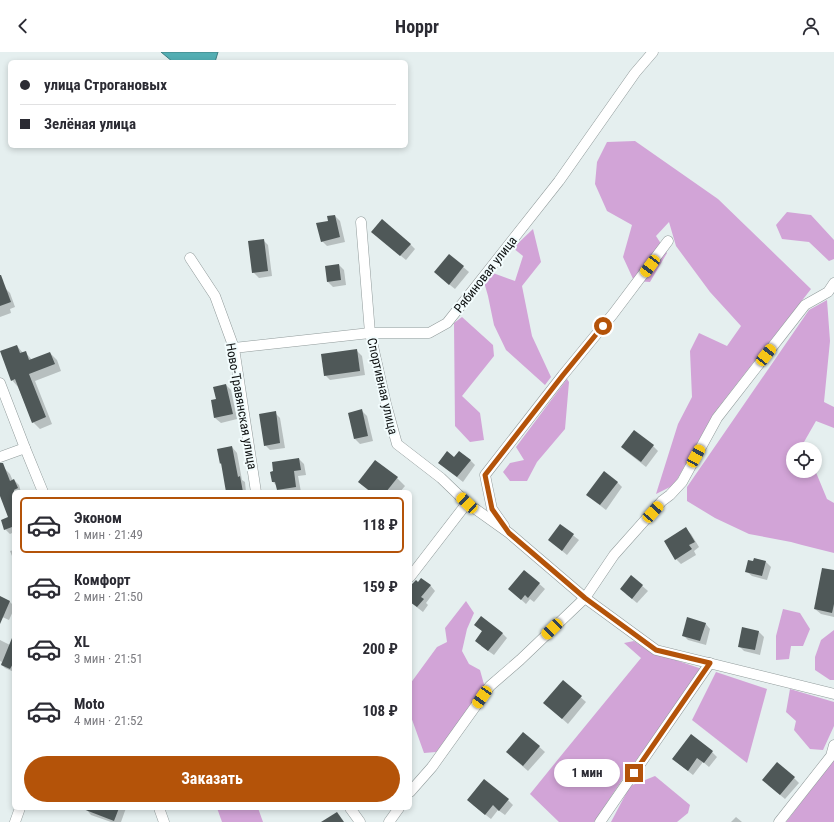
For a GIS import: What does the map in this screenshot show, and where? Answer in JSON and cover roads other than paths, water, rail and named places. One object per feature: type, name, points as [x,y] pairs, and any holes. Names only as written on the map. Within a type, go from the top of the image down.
[{"type":"street","name":"Рябиновая улица","points":[[234,348],[370,333],[429,333],[447,323],[559,181],[634,73],[653,52]]},
{"type":"street","name":"Спортивная улица","points":[[361,222],[370,333],[386,404],[397,444],[441,478],[467,503],[509,533],[585,598],[656,650],[834,694]]},
{"type":"street","points":[[509,533],[492,509],[485,475],[613,314],[668,241]]},
{"type":"street","name":"Ново-Травянская улица","points":[[190,258],[215,296],[234,348],[256,490]]},
{"type":"street","points":[[412,790],[432,767],[490,686],[520,660],[585,598],[614,555],[662,501],[682,482],[717,418],[806,305],[828,292],[834,284]]},
{"type":"street","points":[[0,383],[42,490]]},
{"type":"street","points":[[0,457],[25,448]]},
{"type":"street","points":[[412,574],[467,503]]},
{"type":"street","points":[[600,822],[710,663]]},
{"type":"street","points":[[779,822],[831,756],[834,745]]},
{"type":"street","points":[[15,822],[19,810]]},
{"type":"street","points":[[160,810],[164,822]]},
{"type":"street","points":[[351,810],[360,822]]},
{"type":"street","points":[[389,822],[397,810]]},
{"type":"water","points":[[161,52],[218,52],[216,60],[171,60]]}]
